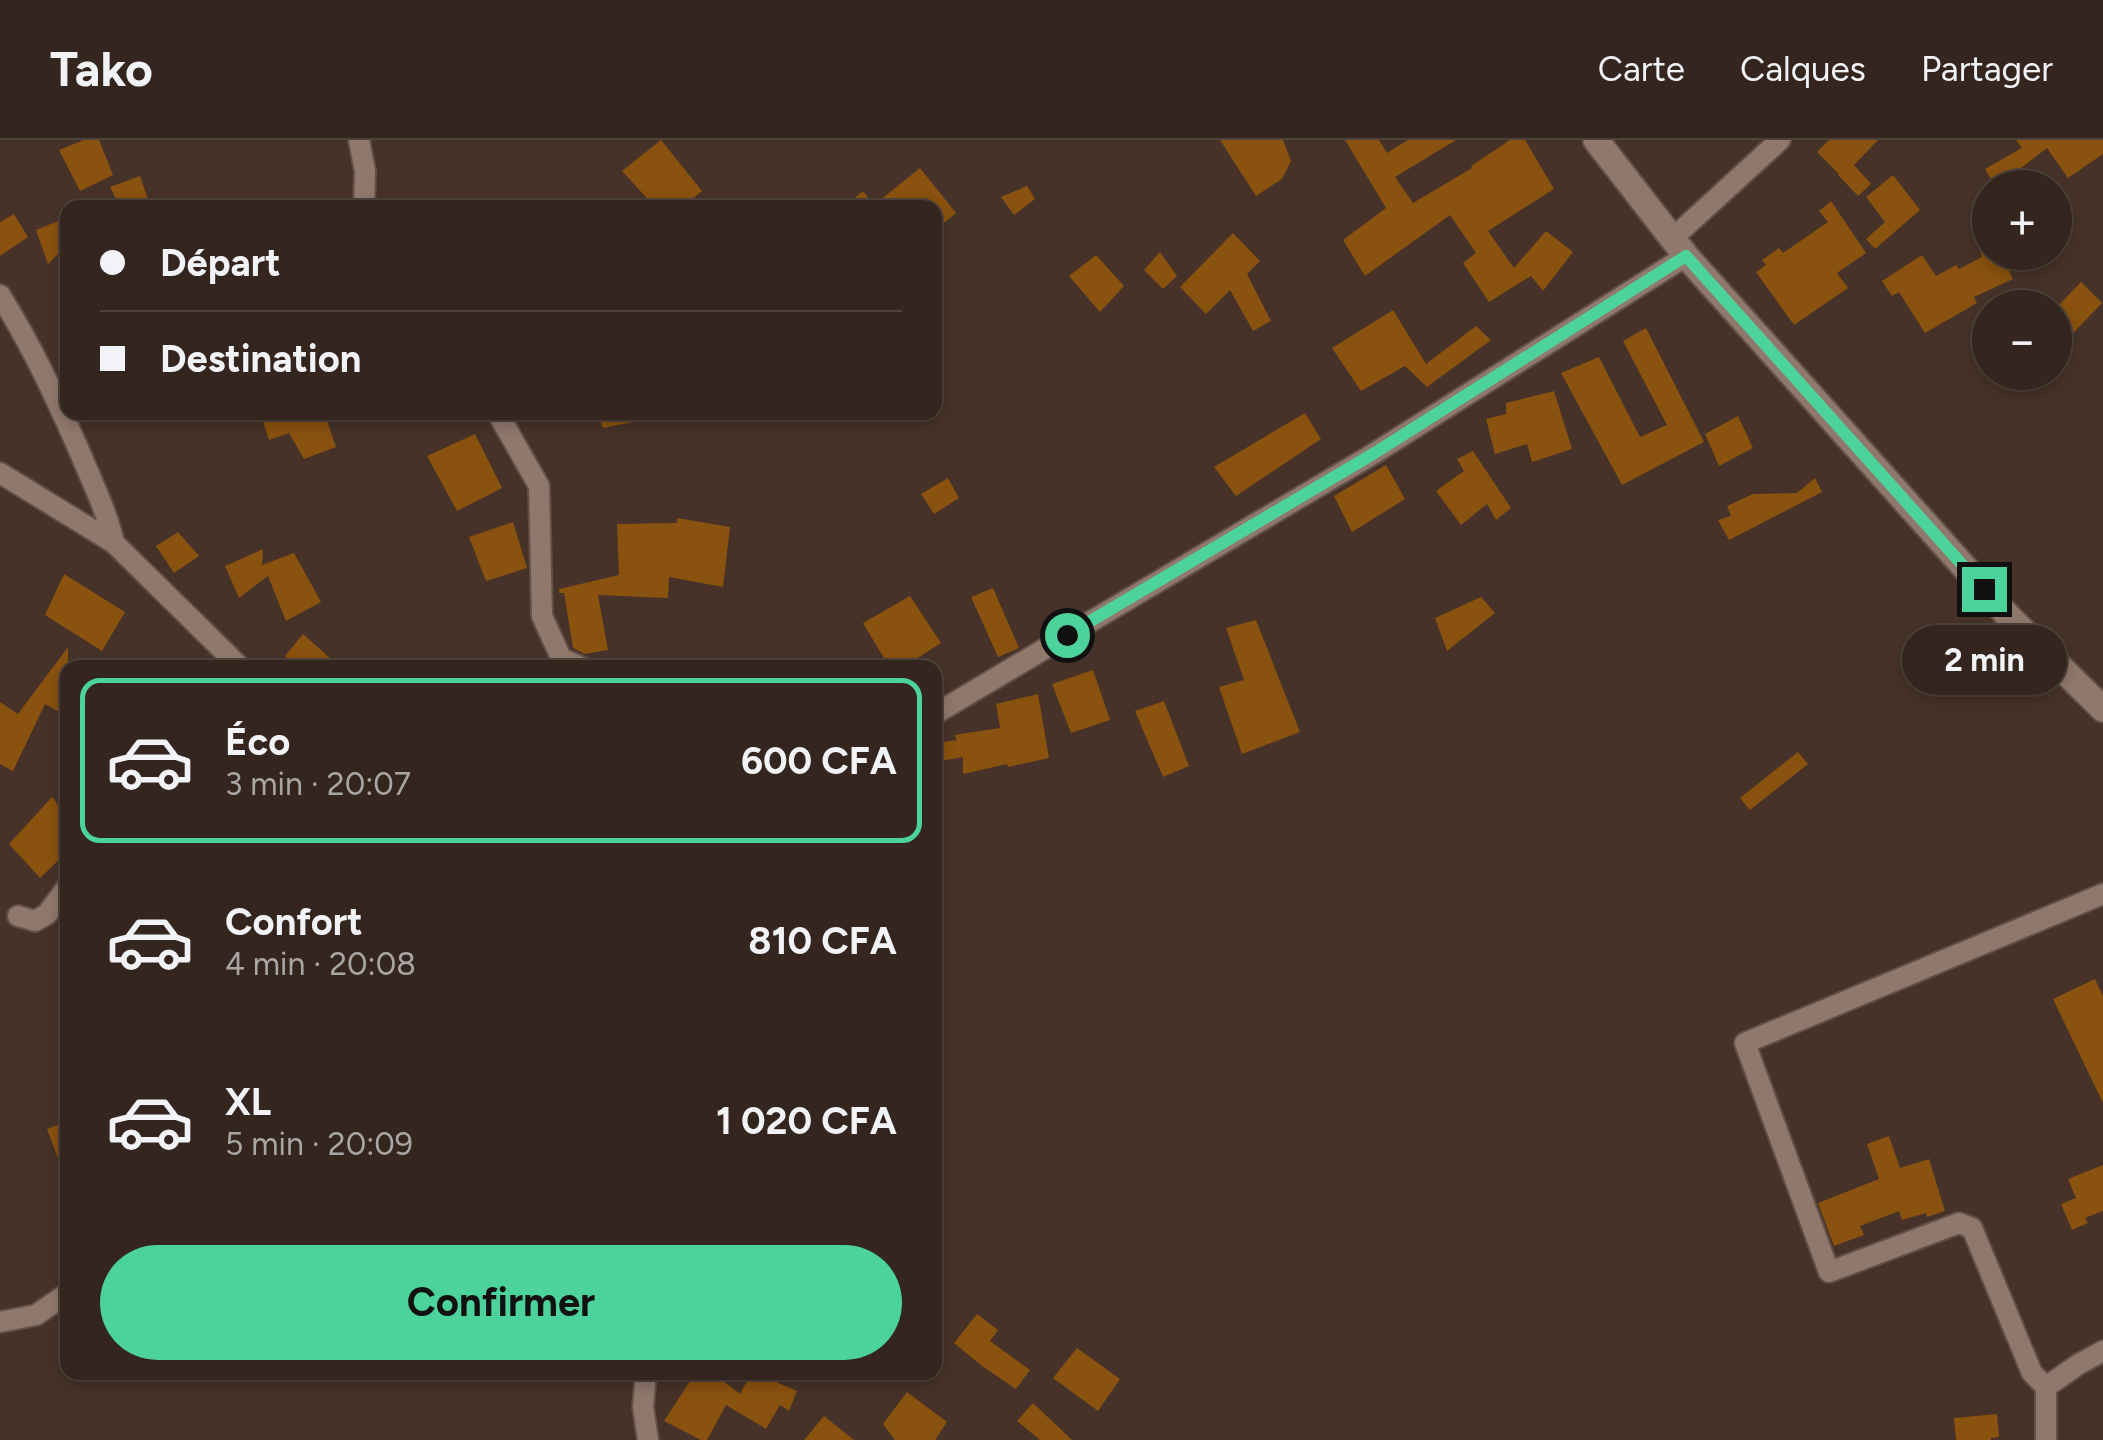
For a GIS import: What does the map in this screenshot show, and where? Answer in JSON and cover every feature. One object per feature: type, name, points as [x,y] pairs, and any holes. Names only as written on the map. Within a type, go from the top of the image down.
[{"type":"main road","points":[[1596,140],[1679,247],[2010,616],[2103,709]]},
{"type":"street","points":[[359,140],[365,171],[364,200]]},
{"type":"street","points":[[942,710],[1373,454],[1679,247],[1780,140]]},
{"type":"street","points":[[0,294],[60,408]]},
{"type":"street","points":[[66,420],[109,521],[114,543]]},
{"type":"street","points":[[501,420],[539,486],[542,616],[566,660]]},
{"type":"street","points":[[0,473],[114,543],[232,660]]},
{"type":"street","points":[[2046,1440],[2046,1387],[2032,1372],[1972,1228],[1959,1223],[1829,1272],[1744,1043],[2103,894]]},
{"type":"street","points":[[18,916],[35,922],[60,897]]},
{"type":"street","points":[[0,1322],[36,1314],[60,1298]]},
{"type":"street","points":[[2046,1387],[2103,1352]]},
{"type":"street","points":[[645,1380],[643,1407],[648,1440]]},
{"type":"building","points":[[84,140],[99,140],[113,175],[80,191],[59,150]]},
{"type":"building","points":[[661,140],[702,191],[691,200],[649,200],[622,171]]},
{"type":"building","points":[[1220,140],[1283,140],[1291,161],[1282,179],[1256,196]]},
{"type":"building","points":[[1345,140],[1379,140],[1387,153],[1408,140],[1456,140],[1395,177],[1413,203],[1510,140],[1525,140],[1554,189],[1488,231],[1514,268],[1546,231],[1573,252],[1543,291],[1531,276],[1489,302],[1463,263],[1476,253],[1450,215],[1365,276],[1343,240],[1386,208]]},
{"type":"building","points":[[1829,140],[1878,140],[1854,165],[1871,184],[1858,196],[1817,152]]},
{"type":"building","points":[[2016,140],[2103,140],[2103,154],[2072,175],[2072,170],[2062,170],[2047,148],[2018,170],[1986,170],[2022,148]]},
{"type":"building","points":[[920,168],[956,213],[942,224],[942,200],[880,200]]},
{"type":"building","points":[[1893,175],[1920,210],[1875,249],[1866,239],[1885,222],[1866,197]]},
{"type":"building","points":[[140,176],[148,200],[116,200],[110,187]]},
{"type":"building","points":[[1027,186],[1035,199],[1014,215],[1001,197]]},
{"type":"building","points":[[863,191],[870,200],[852,200]]},
{"type":"building","points":[[1831,201],[1866,253],[1837,273],[1848,288],[1794,325],[1756,272],[1766,265],[1762,260],[1779,248],[1783,253],[1828,222],[1819,211]]},
{"type":"building","points":[[14,214],[28,237],[0,256],[0,222]]},
{"type":"building","points":[[60,220],[60,252],[48,264],[36,230]]},
{"type":"building","points":[[1233,233],[1260,261],[1247,274],[1271,321],[1253,331],[1230,290],[1206,314],[1180,287]]},
{"type":"building","points":[[1160,252],[1177,276],[1163,289],[1144,270]]},
{"type":"building","points":[[1096,255],[1124,286],[1100,312],[1069,276]]},
{"type":"building","points":[[1922,255],[1936,276],[1956,265],[1959,269],[1972,262],[1972,270],[2011,270],[2013,279],[1989,290],[1972,290],[1972,306],[1925,333],[1899,292],[1892,296],[1882,281]]},
{"type":"building","points":[[2081,282],[2102,303],[2072,334],[2072,291]]},
{"type":"building","points":[[1393,310],[1426,364],[1476,326],[1491,340],[1427,387],[1405,366],[1361,391],[1332,348]]},
{"type":"building","points":[[1646,328],[1704,442],[1622,485],[1561,373],[1599,357],[1640,437],[1667,425],[1623,341]]},
{"type":"building","points":[[1554,391],[1572,449],[1532,462],[1527,444],[1495,454],[1486,419],[1506,414],[1506,403]]},
{"type":"building","points":[[1305,413],[1321,439],[1236,496],[1214,467]]},
{"type":"building","points":[[1738,416],[1753,448],[1719,466],[1705,434]]},
{"type":"building","points":[[263,420],[327,420],[336,447],[304,459],[289,433],[269,440]]},
{"type":"building","points":[[600,420],[643,420],[603,428]]},
{"type":"building","points":[[475,434],[502,488],[457,511],[427,456]]},
{"type":"building","points":[[1473,451],[1511,508],[1496,520],[1487,504],[1461,525],[1436,491],[1464,471],[1457,459]]},
{"type":"building","points":[[1386,465],[1405,499],[1352,532],[1334,496]]},
{"type":"building","points":[[948,478],[959,498],[934,514],[921,494]]},
{"type":"building","points":[[1815,478],[1822,492],[1729,540],[1718,520],[1731,516],[1727,506],[1753,494],[1797,493]]},
{"type":"building","points":[[677,518],[730,527],[723,587],[669,577],[668,598],[598,595],[608,650],[585,654],[573,648],[564,593],[559,593],[559,589],[619,575],[617,524],[677,523]]},
{"type":"building","points":[[513,522],[527,568],[486,581],[469,537]]},
{"type":"building","points":[[178,532],[199,556],[174,573],[156,546]]},
{"type":"building","points":[[263,549],[262,565],[294,553],[321,602],[286,621],[268,576],[239,598],[225,566]]},
{"type":"building","points":[[64,574],[125,612],[102,651],[45,615]]},
{"type":"building","points":[[993,588],[1019,648],[998,657],[971,597]]},
{"type":"building","points":[[910,596],[941,643],[914,660],[885,660],[863,623]]},
{"type":"building","points":[[1481,597],[1495,613],[1447,651],[1435,618]]},
{"type":"building","points":[[1256,620],[1300,732],[1242,754],[1219,687],[1244,680],[1226,628]]},
{"type":"building","points":[[303,634],[331,659],[290,660],[285,656]]},
{"type":"building","points":[[68,647],[68,660],[60,660],[60,712],[45,704],[13,771],[0,764],[0,702],[18,714]]},
{"type":"building","points":[[1093,670],[1110,720],[1071,733],[1052,684]]},
{"type":"building","points":[[1038,694],[1049,758],[963,774],[963,757],[942,761],[942,742],[957,740],[954,735],[1000,728],[996,704]]},
{"type":"building","points":[[1164,701],[1189,766],[1163,777],[1135,711]]},
{"type":"building","points":[[1798,752],[1808,764],[1750,810],[1740,798]]},
{"type":"building","points":[[52,797],[60,808],[60,859],[40,878],[9,844]]},
{"type":"building","points":[[2095,979],[2103,996],[2103,1103],[2053,999]]},
{"type":"building","points":[[60,1124],[60,1163],[47,1129]]},
{"type":"building","points":[[1889,1136],[1900,1168],[1929,1159],[1945,1211],[1902,1220],[1899,1211],[1860,1226],[1864,1235],[1834,1246],[1818,1203],[1879,1179],[1867,1144]]},
{"type":"building","points":[[2103,1165],[2103,1211],[2085,1218],[2088,1223],[2072,1230],[2061,1204],[2076,1198],[2068,1179]]},
{"type":"building","points":[[977,1314],[998,1330],[990,1341],[1030,1370],[1016,1389],[954,1343]]},
{"type":"building","points":[[1077,1348],[1120,1379],[1098,1411],[1053,1378]]},
{"type":"building","points":[[691,1380],[722,1380],[740,1394],[748,1380],[775,1380],[797,1391],[789,1411],[780,1405],[766,1429],[726,1405],[707,1440],[664,1421]]},
{"type":"building","points":[[907,1392],[947,1422],[935,1440],[895,1440],[883,1424]]},
{"type":"building","points":[[1033,1403],[1072,1440],[1040,1440],[1017,1421]]},
{"type":"building","points":[[1997,1414],[1999,1437],[1956,1440],[1954,1418]]},
{"type":"building","points":[[824,1416],[854,1440],[804,1440]]},
{"type":"route","points":[[1067,635],[1373,454],[1686,256],[1984,589]]}]
